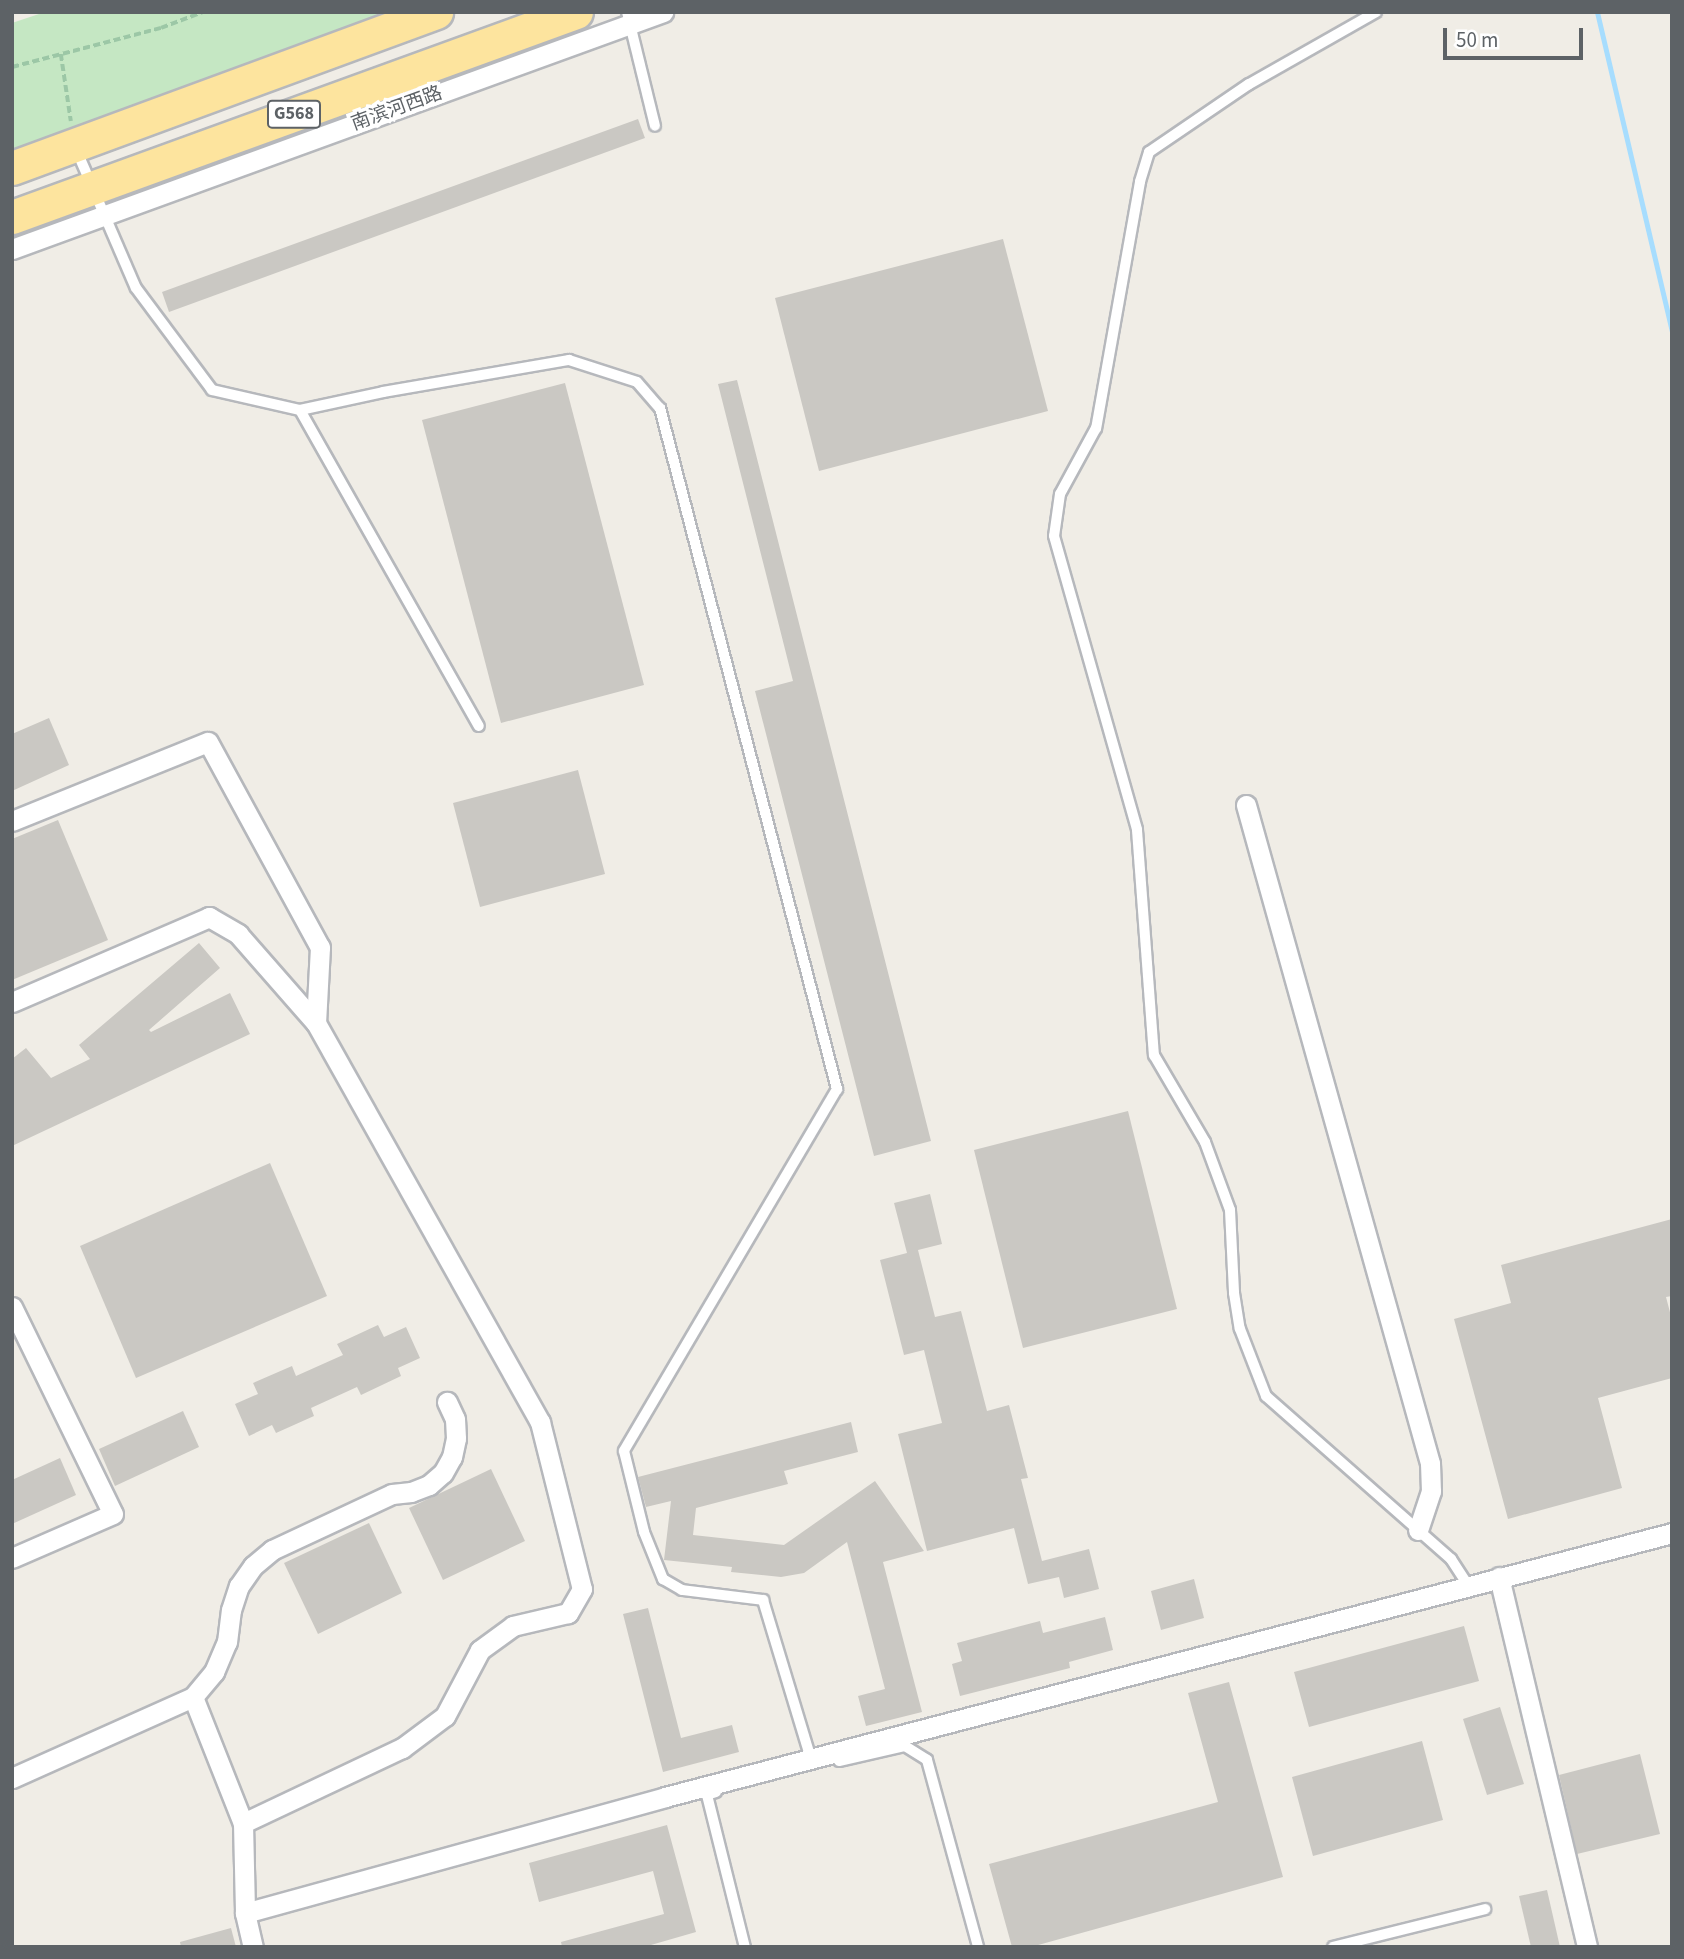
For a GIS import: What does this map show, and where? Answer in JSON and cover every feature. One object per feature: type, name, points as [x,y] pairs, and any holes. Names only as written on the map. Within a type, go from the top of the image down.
[{"type":"highway","name":"G568","points":[[12,168],[436,12]]},
{"type":"highway","name":"南滨河西路","points":[[12,217],[101,200],[576,12]]},
{"type":"street","name":"南滨河西路","points":[[12,248],[101,200],[628,18],[663,12]]},
{"type":"street","points":[[12,821],[208,742],[320,947],[316,1023]]},
{"type":"street","points":[[1246,805],[1430,1463],[1432,1491],[1418,1530]]},
{"type":"street","points":[[12,1002],[209,917],[237,934],[316,1023],[540,1422],[582,1589],[568,1613],[513,1626],[480,1650],[445,1716],[402,1748],[243,1823]]},
{"type":"street","points":[[12,1307],[113,1514],[12,1558]]},
{"type":"street","points":[[12,1778],[193,1697],[214,1672],[226,1642],[231,1610],[239,1586],[253,1566],[272,1549],[392,1494],[411,1492],[429,1485],[443,1473],[452,1457],[456,1438],[454,1419],[447,1402]]},
{"type":"street","points":[[244,1913],[812,1763],[1468,1585],[1672,1533]]},
{"type":"street","points":[[1499,1577],[1587,1947]]},
{"type":"street","points":[[193,1697],[243,1823],[244,1913],[253,1947]]},
{"type":"lane","points":[[1376,12],[1249,84],[1149,152],[1140,182],[1096,428],[1060,494],[1054,536],[1137,830],[1154,1055],[1205,1142],[1230,1210],[1234,1293],[1240,1329],[1266,1396],[1451,1559],[1468,1585]]},
{"type":"lane","points":[[628,18],[656,126]]},
{"type":"lane","points":[[74,145],[101,200],[136,288],[212,390],[300,410],[383,392],[569,360],[637,382],[660,408],[837,1089],[624,1451],[644,1532],[663,1579],[682,1590],[763,1600],[812,1763]]},
{"type":"lane","points":[[300,410],[479,726]]},
{"type":"lane","points":[[746,1947],[707,1795],[812,1763],[905,1746],[927,1760],[978,1947]]},
{"type":"lane","points":[[1333,1947],[1485,1909]]},
{"type":"path","points":[[12,67],[161,28],[203,12]]},
{"type":"path","points":[[61,54],[74,145]]},
{"type":"green space","points":[[45,12],[403,12],[12,158],[12,23]]},
{"type":"building","points":[[638,119],[645,138],[169,312],[162,292]]},
{"type":"building","points":[[1003,239],[1048,411],[819,471],[775,298]]},
{"type":"building","points":[[737,380],[931,1141],[874,1156],[755,691],[793,681],[718,384]]},
{"type":"building","points":[[565,383],[644,685],[501,723],[422,420]]},
{"type":"building","points":[[49,718],[69,765],[12,791],[12,734]]},
{"type":"building","points":[[578,770],[605,874],[480,907],[453,803]]},
{"type":"building","points":[[58,820],[108,940],[12,980],[12,839]]},
{"type":"building","points":[[199,943],[220,968],[149,1030],[151,1032],[230,993],[250,1034],[12,1146],[12,1059],[26,1048],[51,1078],[90,1059],[79,1045]]},
{"type":"building","points":[[1128,1111],[1177,1309],[1023,1348],[974,1150]]},
{"type":"building","points":[[270,1163],[327,1296],[136,1378],[80,1246]]},
{"type":"building","points":[[930,1194],[942,1244],[918,1250],[935,1317],[961,1311],[987,1411],[1009,1405],[1028,1478],[1021,1479],[1042,1561],[1089,1549],[1099,1589],[1064,1598],[1059,1577],[1028,1584],[1014,1528],[927,1551],[898,1434],[942,1423],[924,1350],[904,1355],[880,1260],[907,1253],[894,1203]]},
{"type":"building","points":[[1672,1219],[1672,1296],[1666,1297],[1672,1320],[1672,1378],[1598,1398],[1622,1488],[1508,1519],[1454,1319],[1511,1303],[1501,1265]]},
{"type":"building","points":[[378,1325],[384,1337],[406,1327],[420,1358],[398,1368],[401,1376],[361,1395],[357,1387],[311,1408],[314,1416],[276,1433],[272,1425],[249,1436],[235,1404],[258,1394],[253,1383],[292,1366],[296,1376],[343,1355],[337,1344]]},
{"type":"building","points":[[183,1411],[199,1447],[115,1486],[99,1449]]},
{"type":"building","points":[[851,1422],[858,1452],[784,1471],[788,1484],[696,1508],[693,1535],[784,1545],[875,1481],[924,1551],[883,1562],[922,1712],[866,1726],[858,1696],[885,1689],[847,1542],[804,1573],[781,1577],[731,1572],[732,1567],[664,1560],[671,1501],[646,1507],[638,1477]]},
{"type":"building","points":[[60,1458],[76,1495],[12,1524],[12,1480]]},
{"type":"building","points":[[491,1469],[525,1541],[443,1580],[409,1508]]},
{"type":"building","points":[[369,1523],[402,1593],[318,1634],[284,1563]]},
{"type":"building","points":[[1194,1579],[1204,1618],[1161,1630],[1151,1591]]},
{"type":"building","points":[[648,1608],[681,1738],[732,1725],[739,1752],[663,1772],[623,1614]]},
{"type":"building","points":[[1105,1617],[1113,1650],[1069,1662],[1070,1668],[960,1696],[952,1664],[962,1661],[957,1643],[1040,1621],[1043,1633]]},
{"type":"building","points":[[1464,1626],[1479,1681],[1309,1727],[1294,1672]]},
{"type":"building","points":[[1229,1682],[1283,1877],[1031,1947],[1012,1947],[989,1864],[1218,1802],[1188,1693]]},
{"type":"building","points":[[1500,1707],[1524,1784],[1487,1795],[1463,1719]]},
{"type":"building","points":[[1422,1741],[1443,1820],[1313,1856],[1292,1777]]},
{"type":"building","points":[[1640,1754],[1660,1834],[1577,1854],[1559,1775]]},
{"type":"building","points":[[667,1825],[696,1932],[644,1947],[562,1947],[561,1942],[664,1914],[653,1871],[539,1902],[529,1863]]},
{"type":"building","points":[[1547,1890],[1560,1947],[1531,1947],[1519,1896]]},
{"type":"building","points":[[231,1928],[236,1947],[181,1947],[180,1942]]},
{"type":"waterway","points":[[1597,12],[1672,333]]}]
